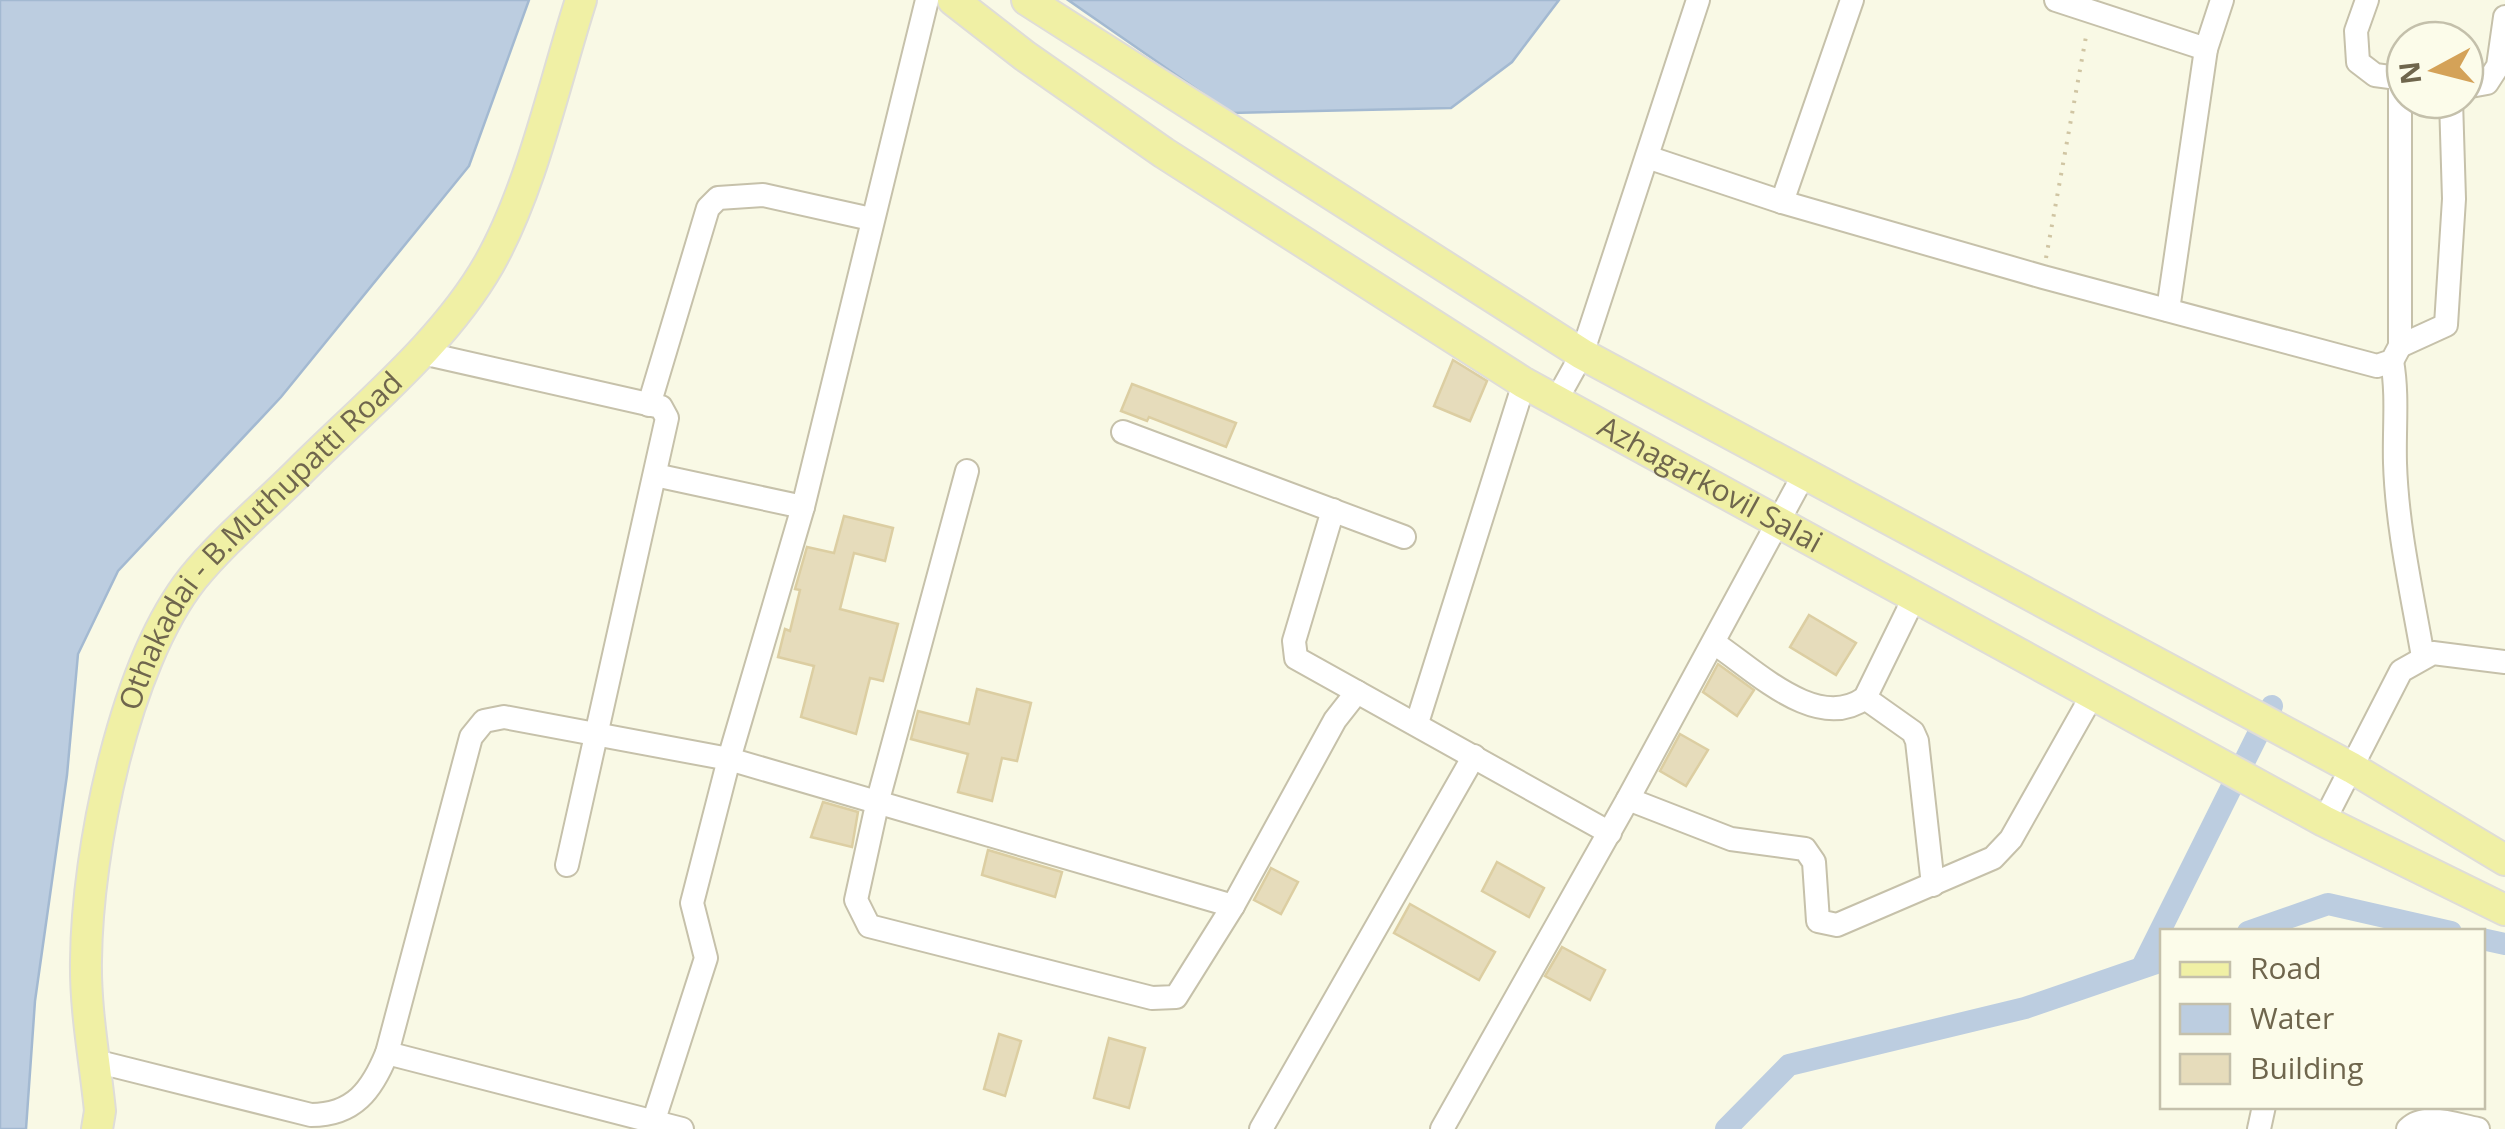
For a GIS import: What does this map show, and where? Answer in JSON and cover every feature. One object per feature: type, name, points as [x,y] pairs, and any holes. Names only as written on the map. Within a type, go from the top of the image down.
[{"type":"main road","name":"Othakadai - B.Muthupatti Road","points":[[97,1129],[86,964],[99,837],[127,716],[163,624],[194,578],[418,352],[463,302],[489,264],[510,218],[581,0]]},
{"type":"main road","name":"Azhagarkovil Salai","points":[[954,0],[1025,56],[1164,153],[1524,383],[1916,594],[2324,821],[2505,910]]},
{"type":"main road","name":"Azhagarkovil Salai","points":[[1027,0],[1582,354],[1802,476],[2352,768],[2505,860]]},
{"type":"street","points":[[652,1125],[706,958],[692,903],[728,759],[803,506],[926,0]]},
{"type":"street","points":[[1557,399],[1582,354],[1698,0]]},
{"type":"street","points":[[1782,202],[1852,0]]},
{"type":"street","points":[[2056,0],[2093,6],[2206,50]]},
{"type":"street","points":[[2168,310],[2206,50],[2222,0]]},
{"type":"street","points":[[2367,0],[2356,31],[2358,62],[2375,75],[2385,76]]},
{"type":"street","points":[[2485,83],[2498,66],[2505,17]]},
{"type":"street","points":[[2401,120],[2395,462],[2400,525],[2424,657]]},
{"type":"street","points":[[1647,157],[1782,202],[2362,364],[2396,354],[2446,325],[2454,198],[2452,120]]},
{"type":"street","points":[[648,404],[708,208],[718,198],[762,195],[871,220]]},
{"type":"street","points":[[418,352],[648,404],[661,408],[667,418],[567,865]]},
{"type":"street","points":[[1417,723],[1524,383]]},
{"type":"street","points":[[1123,432],[1404,537]]},
{"type":"street","points":[[967,472],[878,800],[856,900],[868,926],[886,934],[1164,999],[1184,992],[1335,720],[1357,692]]},
{"type":"street","points":[[655,475],[803,506]]},
{"type":"street","points":[[1442,1129],[1610,833],[1780,524],[1802,476]]},
{"type":"street","points":[[1334,510],[1294,651],[1301,664],[1417,723],[1610,833]]},
{"type":"street","points":[[1714,644],[1813,708],[1851,709],[1865,698],[1916,594]]},
{"type":"street","points":[[2324,821],[2400,671],[2434,653],[2505,662]]},
{"type":"street","points":[[1628,799],[1730,839],[1805,848],[1814,862],[1814,905],[1822,926],[1837,926],[1993,858],[2012,839],[2094,692]]},
{"type":"street","points":[[1865,698],[1913,732],[1917,741],[1933,885]]},
{"type":"street","points":[[95,1061],[335,1122],[375,1082],[387,1053],[471,737],[484,721],[504,716],[728,759],[1233,906]]},
{"type":"street","points":[[1261,1129],[1474,756]]},
{"type":"street","points":[[387,1053],[652,1125],[682,1129]]},
{"type":"street","points":[[2408,1129],[2428,1120],[2478,1129]]},
{"type":"path","points":[[2043,277],[2093,6]]},
{"type":"water","points":[[0,0],[529,0],[469,166],[281,397],[118,571],[78,654],[67,775],[35,1001],[26,1129],[0,1129]]},
{"type":"water","points":[[1068,0],[1559,0],[1512,62],[1451,108],[1231,113]]},
{"type":"building","points":[[1453,360],[1487,381],[1470,421],[1434,406]]},
{"type":"building","points":[[1132,384],[1236,423],[1226,447],[1149,417],[1147,421],[1121,411]]},
{"type":"building","points":[[844,516],[893,528],[885,561],[854,553],[840,609],[898,624],[883,681],[870,678],[856,734],[801,717],[814,666],[778,657],[785,629],[790,631],[800,590],[795,589],[807,547],[834,553]]},
{"type":"building","points":[[1809,615],[1856,643],[1836,675],[1790,647]]},
{"type":"building","points":[[1718,664],[1754,690],[1737,716],[1703,692]]},
{"type":"building","points":[[977,689],[1031,703],[1017,761],[1002,758],[992,801],[958,792],[968,754],[911,739],[918,711],[969,724]]},
{"type":"building","points":[[1680,734],[1708,750],[1686,786],[1660,771]]},
{"type":"building","points":[[823,802],[858,812],[852,847],[811,837]]},
{"type":"building","points":[[988,850],[1062,872],[1055,897],[982,875]]},
{"type":"building","points":[[1497,862],[1544,888],[1529,917],[1482,891]]},
{"type":"building","points":[[1271,868],[1298,882],[1281,914],[1254,900]]},
{"type":"building","points":[[1410,904],[1495,952],[1479,980],[1394,933]]},
{"type":"building","points":[[1562,947],[1605,970],[1590,1000],[1545,976]]},
{"type":"building","points":[[999,1034],[1021,1041],[1005,1096],[984,1089]]},
{"type":"building","points":[[1109,1038],[1145,1048],[1129,1108],[1094,1098]]},
{"type":"waterway","points":[[2161,929],[2272,706]]},
{"type":"waterway","points":[[2257,929],[2328,904],[2438,929]]},
{"type":"waterway","points":[[2142,967],[2160,931]]},
{"type":"waterway","points":[[2485,940],[2505,944]]},
{"type":"waterway","points":[[1726,1129],[1789,1065],[2025,1008],[2160,962]]}]
